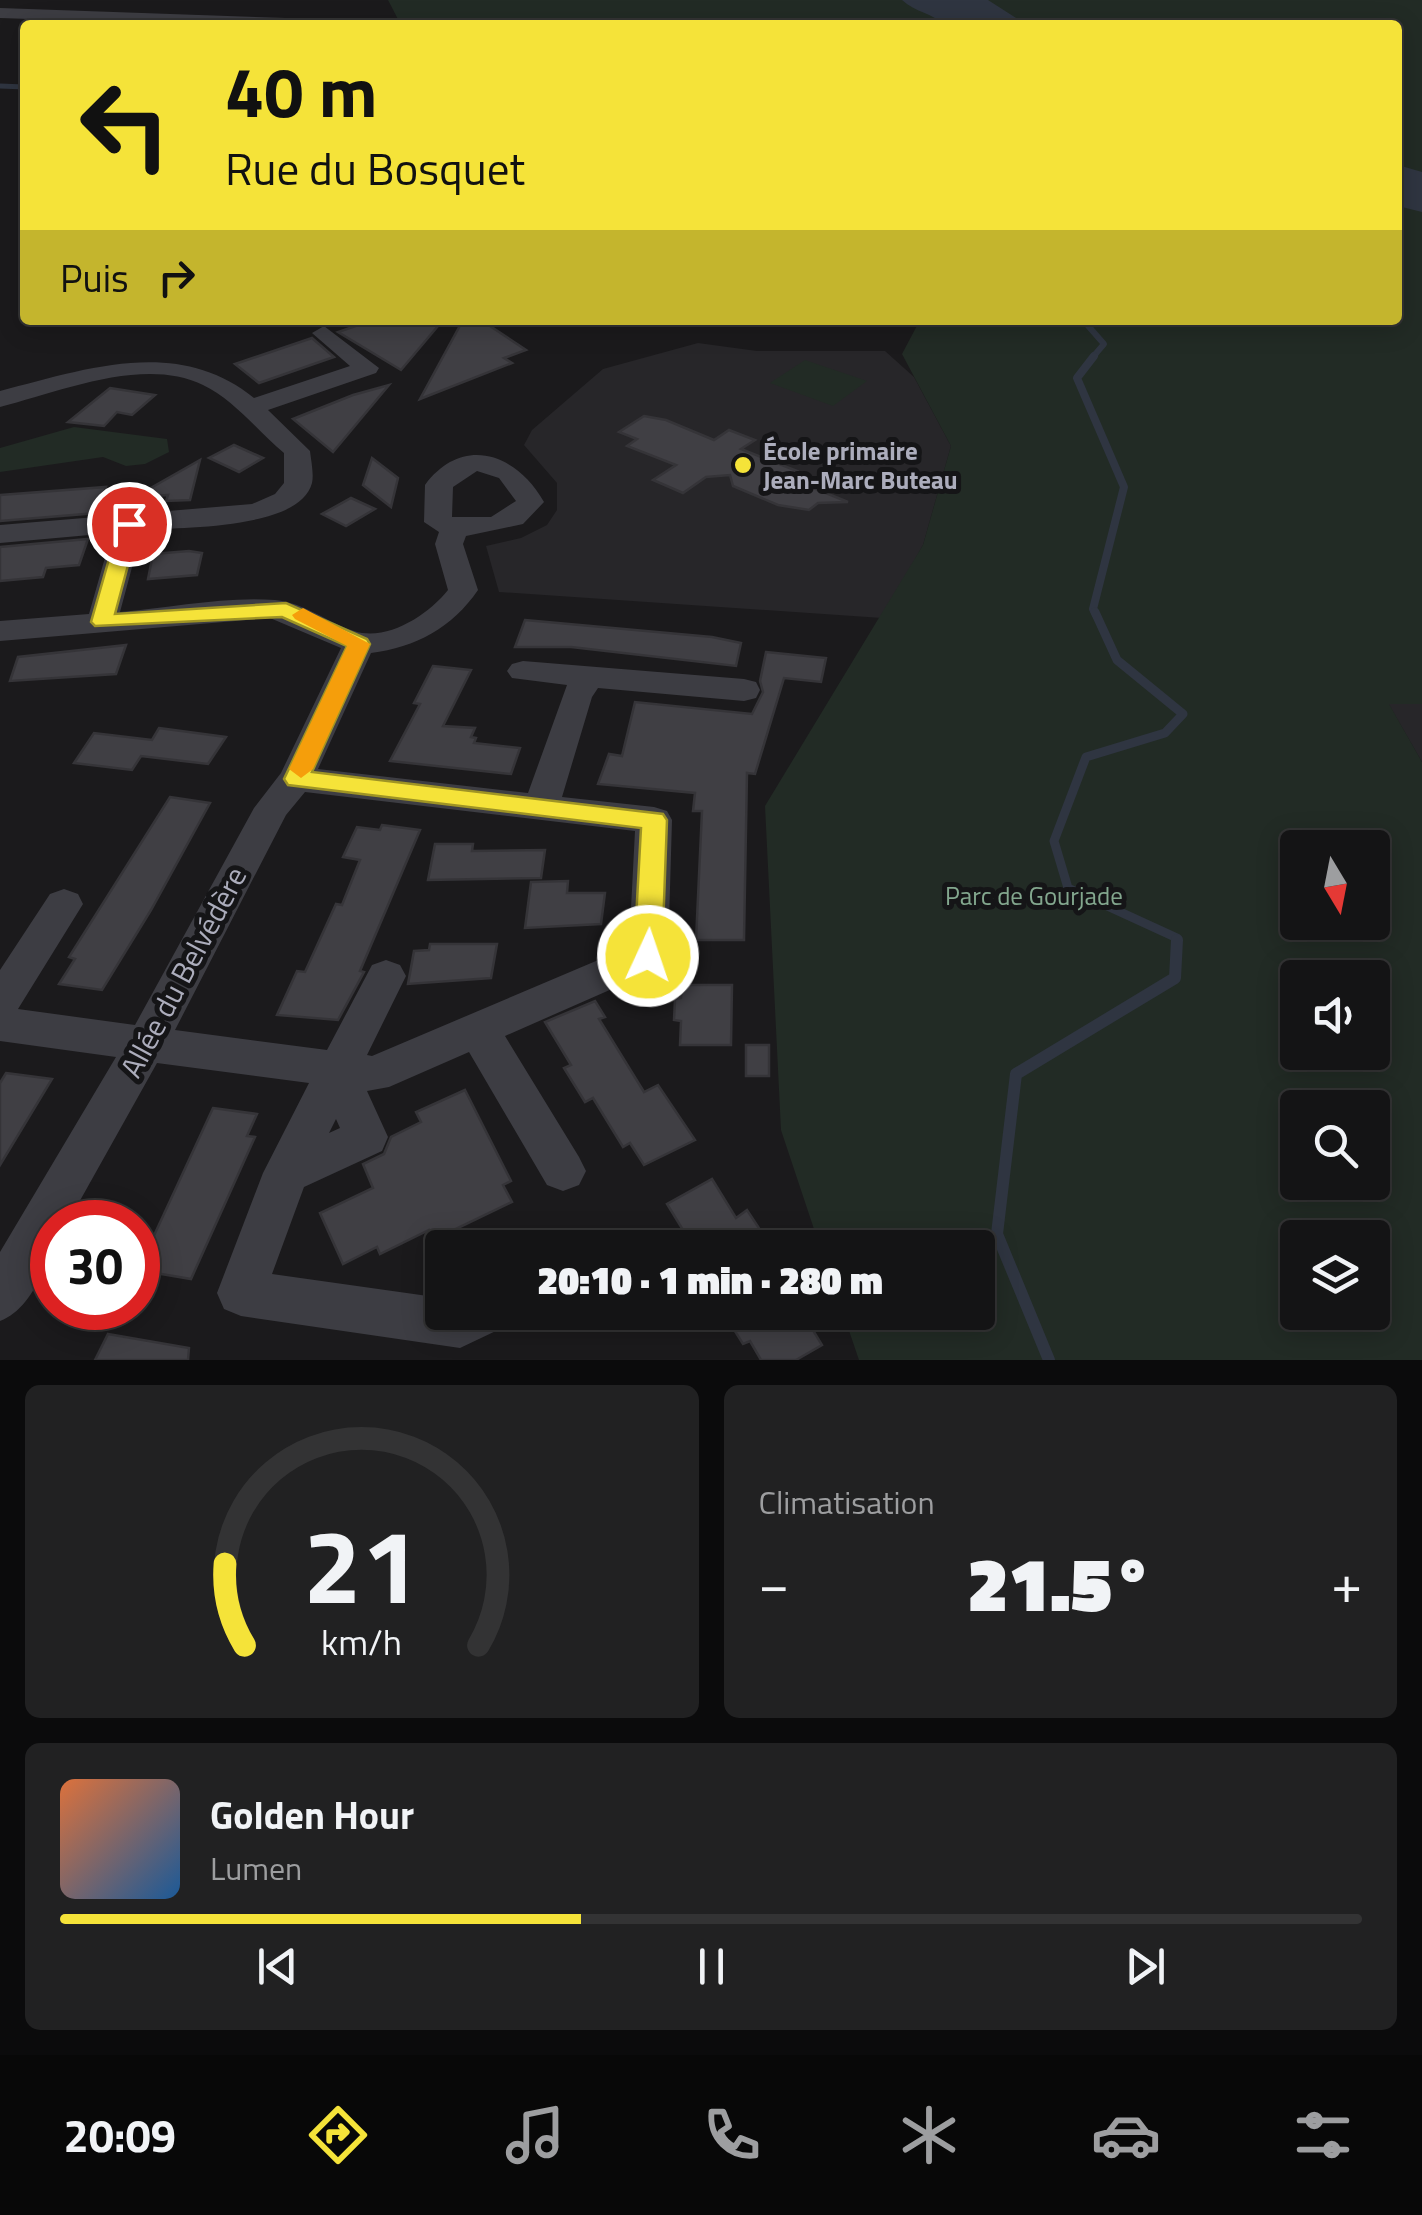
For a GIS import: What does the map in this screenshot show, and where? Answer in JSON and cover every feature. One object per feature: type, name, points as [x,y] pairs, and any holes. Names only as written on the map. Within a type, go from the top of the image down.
[{"type":"street","points":[[0,14],[191,20]]},
{"type":"street","points":[[248,409],[368,368],[324,333]]},
{"type":"street","points":[[0,399],[125,368],[150,368],[211,379],[296,451],[298,484],[284,500],[257,512],[0,534]]},
{"type":"street","points":[[102,622],[129,524]]},
{"type":"street","points":[[0,630],[286,610],[359,644],[437,622],[454,606],[463,590],[449,544],[454,530]]},
{"type":"street","name":"Allée du Belvédère","points":[[0,1298],[146,1044],[272,808],[296,779],[359,644]]},
{"type":"street","points":[[523,671],[744,690]]},
{"type":"street","points":[[541,808],[576,698],[588,679]]},
{"type":"street","points":[[0,1024],[374,1074],[648,956],[654,820],[296,779]]},
{"type":"street","points":[[0,1004],[64,904]]},
{"type":"street","points":[[386,976],[286,1173],[241,1294],[425,1319]]},
{"type":"street","points":[[478,1029],[563,1172]]},
{"type":"shaded area","name":"École primaire Jean-Marc Buteau","points":[[698,343],[757,351],[885,351],[914,377],[951,446],[923,545],[882,618],[499,592],[486,546],[521,538],[547,525],[557,510],[557,483],[524,445],[532,430],[603,369]]},
{"type":"shaded area","points":[[1388,703],[1422,704],[1422,762]]},
{"type":"green space","name":"Parc de Gourjade","points":[[388,0],[1422,0],[1422,704],[1389,704],[1422,762],[1422,1360],[859,1360],[849,1330],[995,1330],[995,1230],[814,1230],[781,1130],[765,806],[923,545],[951,446],[902,354],[917,325],[1402,325],[1402,20],[398,20]]},
{"type":"green space","points":[[805,360],[867,381],[833,406],[770,383]]},
{"type":"green space","points":[[74,427],[167,439],[169,452],[145,464],[126,466],[103,457],[0,472],[0,448]]},
{"type":"water","points":[[902,0],[988,0],[1019,20],[938,20]]},
{"type":"water","points":[[1402,166],[1422,172],[1422,212],[1402,207]]},
{"type":"building","points":[[358,325],[439,325],[401,370],[338,332]]},
{"type":"building","points":[[460,325],[488,325],[526,350],[504,358],[512,363],[420,399]]},
{"type":"building","points":[[312,338],[334,357],[259,383],[235,364]]},
{"type":"building","points":[[389,385],[333,452],[293,419],[353,395]]},
{"type":"building","points":[[110,388],[155,395],[132,415],[117,412],[104,426],[68,422]]},
{"type":"building","points":[[644,416],[666,420],[714,440],[729,430],[755,440],[741,449],[797,471],[789,478],[848,502],[818,503],[809,510],[778,505],[733,486],[730,475],[706,477],[683,493],[653,480],[676,465],[627,446],[637,439],[619,432]]},
{"type":"building","points":[[234,445],[263,458],[239,472],[209,458]]},
{"type":"building","points":[[372,458],[398,478],[391,507],[363,485]]},
{"type":"building","points":[[200,460],[190,500],[166,501],[168,495],[133,498]]},
{"type":"building","points":[[106,487],[97,513],[0,521],[0,495]]},
{"type":"building","points":[[351,498],[375,509],[346,526],[322,514]]},
{"type":"building","points":[[88,539],[79,565],[46,568],[43,577],[0,581],[0,547]]},
{"type":"building","points":[[202,553],[197,575],[148,579],[153,554]]},
{"type":"building","points":[[525,620],[741,643],[736,666],[571,647],[515,647]]},
{"type":"building","points":[[126,645],[116,674],[10,681],[18,657]]},
{"type":"building","points":[[766,652],[826,658],[821,682],[784,678],[755,774],[747,773],[744,940],[696,940],[702,811],[693,811],[695,793],[598,784],[609,754],[622,756],[635,702],[752,714],[763,692],[760,681]]},
{"type":"building","points":[[433,666],[471,670],[443,726],[475,728],[471,737],[476,738],[474,743],[520,748],[511,774],[390,761],[420,704],[414,703]]},
{"type":"building","points":[[159,728],[226,737],[208,764],[141,756],[132,770],[74,763],[94,733],[152,740]]},
{"type":"building","points":[[170,797],[210,803],[151,910],[102,990],[59,984],[75,959],[69,957]]},
{"type":"building","points":[[382,825],[420,830],[360,971],[364,972],[338,1020],[277,1015],[297,971],[305,972],[336,904],[342,905],[360,860],[343,857],[357,827],[380,830]]},
{"type":"building","points":[[435,844],[473,844],[472,851],[545,850],[541,878],[428,880]]},
{"type":"building","points":[[568,881],[567,893],[605,893],[601,924],[525,928],[531,882]]},
{"type":"building","points":[[430,944],[497,944],[491,978],[408,984],[414,951],[429,950]]},
{"type":"building","points":[[682,985],[732,985],[731,1045],[680,1045],[681,1021],[674,1020],[675,999],[681,998]]},
{"type":"building","points":[[595,1001],[605,1017],[599,1019],[644,1092],[658,1085],[695,1140],[644,1165],[630,1143],[623,1147],[593,1098],[585,1102],[564,1068],[571,1065],[545,1022]]},
{"type":"building","points":[[746,1045],[769,1045],[769,1076],[746,1076]]},
{"type":"building","points":[[6,1073],[52,1079],[0,1165],[0,1083]]},
{"type":"building","points":[[465,1090],[511,1181],[503,1185],[512,1202],[454,1230],[425,1230],[380,1254],[377,1247],[343,1264],[320,1213],[373,1188],[363,1164],[384,1154],[391,1137],[421,1122],[416,1112]]},
{"type":"building","points":[[213,1108],[257,1114],[247,1136],[255,1137],[191,1279],[160,1274],[160,1222]]},
{"type":"building","points":[[712,1179],[736,1218],[747,1210],[760,1230],[683,1230],[667,1204]]},
{"type":"building","points":[[734,1330],[813,1330],[822,1345],[796,1360],[761,1360],[750,1341],[743,1344]]},
{"type":"building","points":[[108,1334],[189,1348],[188,1360],[95,1360]]},
{"type":"waterway","points":[[0,86],[20,87]]},
{"type":"waterway","points":[[1087,325],[1104,344],[1092,358]]},
{"type":"waterway","points":[[1094,356],[1077,378],[1124,487],[1093,609],[1096,615]]},
{"type":"waterway","points":[[1095,612],[1117,660],[1183,714],[1165,733],[1086,757],[1054,841],[1068,888],[1177,940]]},
{"type":"waterway","points":[[1049,1360],[997,1234],[1016,1074],[1175,978],[1177,940]]},
{"type":"slow traffic","points":[[301,769],[359,644],[303,615]]},
{"type":"place","name":"École primaire Jean-Marc Buteau","points":[[743,465]]},
{"type":"route","points":[[129,524],[102,622],[286,610],[300,613],[359,644],[296,779],[654,820],[648,956]]}]
